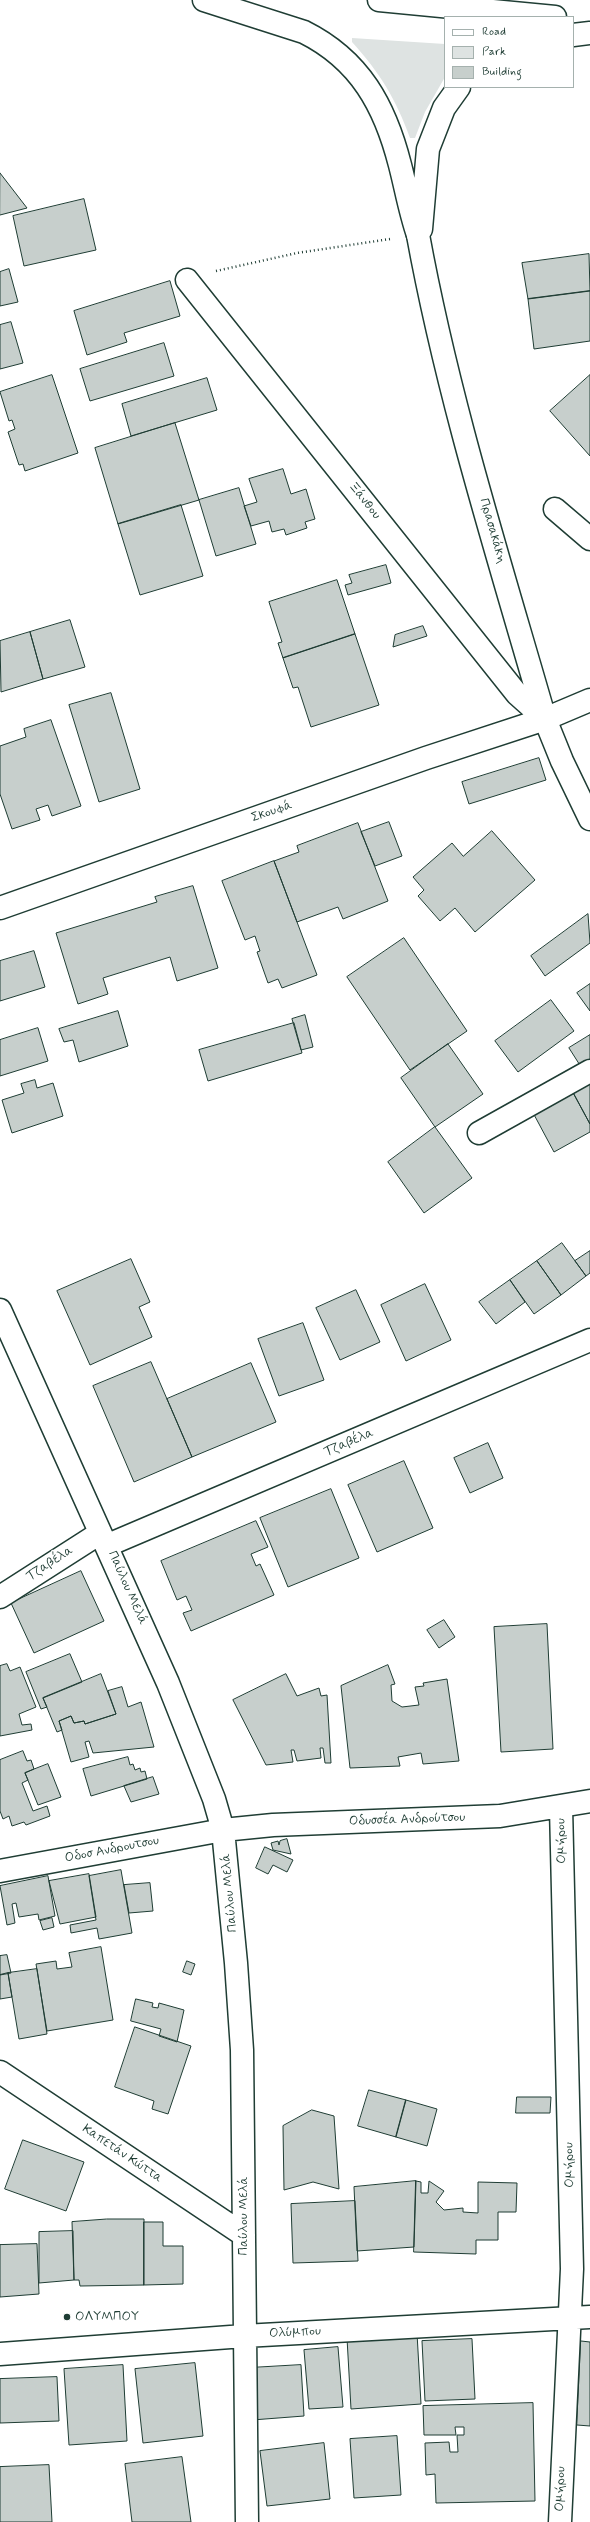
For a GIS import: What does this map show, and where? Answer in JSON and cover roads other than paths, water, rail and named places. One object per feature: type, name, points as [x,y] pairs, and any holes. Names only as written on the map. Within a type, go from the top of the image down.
[{"type":"main road","name":"Πρασακάκη","points":[[204,0],[304,32],[320,39],[345,59],[370,90],[386,120],[418,235],[450,383],[545,719],[562,761],[590,819]]},
{"type":"main road","points":[[379,0],[545,16]]},
{"type":"main road","points":[[574,19],[590,21]]},
{"type":"main road","points":[[574,35],[590,33]]},
{"type":"main road","points":[[418,235],[423,214],[424,170],[428,149],[444,108],[458,88]]},
{"type":"main road","name":"Ξάνθου","points":[[187,280],[513,689],[545,719]]},
{"type":"main road","points":[[555,509],[590,539]]},
{"type":"main road","name":"Σκουφά","points":[[0,908],[426,758],[545,719],[590,700]]},
{"type":"main road","points":[[479,1133],[546,1094],[590,1071]]},
{"type":"main road","name":"Παύλου Μελά","points":[[0,1310],[168,1683],[214,1799],[223,1830],[236,1963],[242,2050],[247,2522]]},
{"type":"main road","name":"Τζαβέλα","points":[[0,1597],[104,1539],[590,1340]]},
{"type":"main road","name":"Οδυσσέα Ανδρούτσου","points":[[223,1830],[273,1825],[500,1816],[590,1801]]},
{"type":"main road","name":"Ομήρου","points":[[560,2522],[580,2317],[572,2269],[561,1807]]},
{"type":"main road","name":"Οδοσ Ανδρουτσου","points":[[0,1871],[223,1830]]},
{"type":"main road","name":"Καπετάν Κώττα","points":[[0,2072],[244,2235]]},
{"type":"main road","name":"Ολύμπου","points":[[0,2354],[244,2336],[580,2317]]},
{"type":"place","name":"ΟΛΥΜΠΟΥ","points":[[67,2317]]}]
